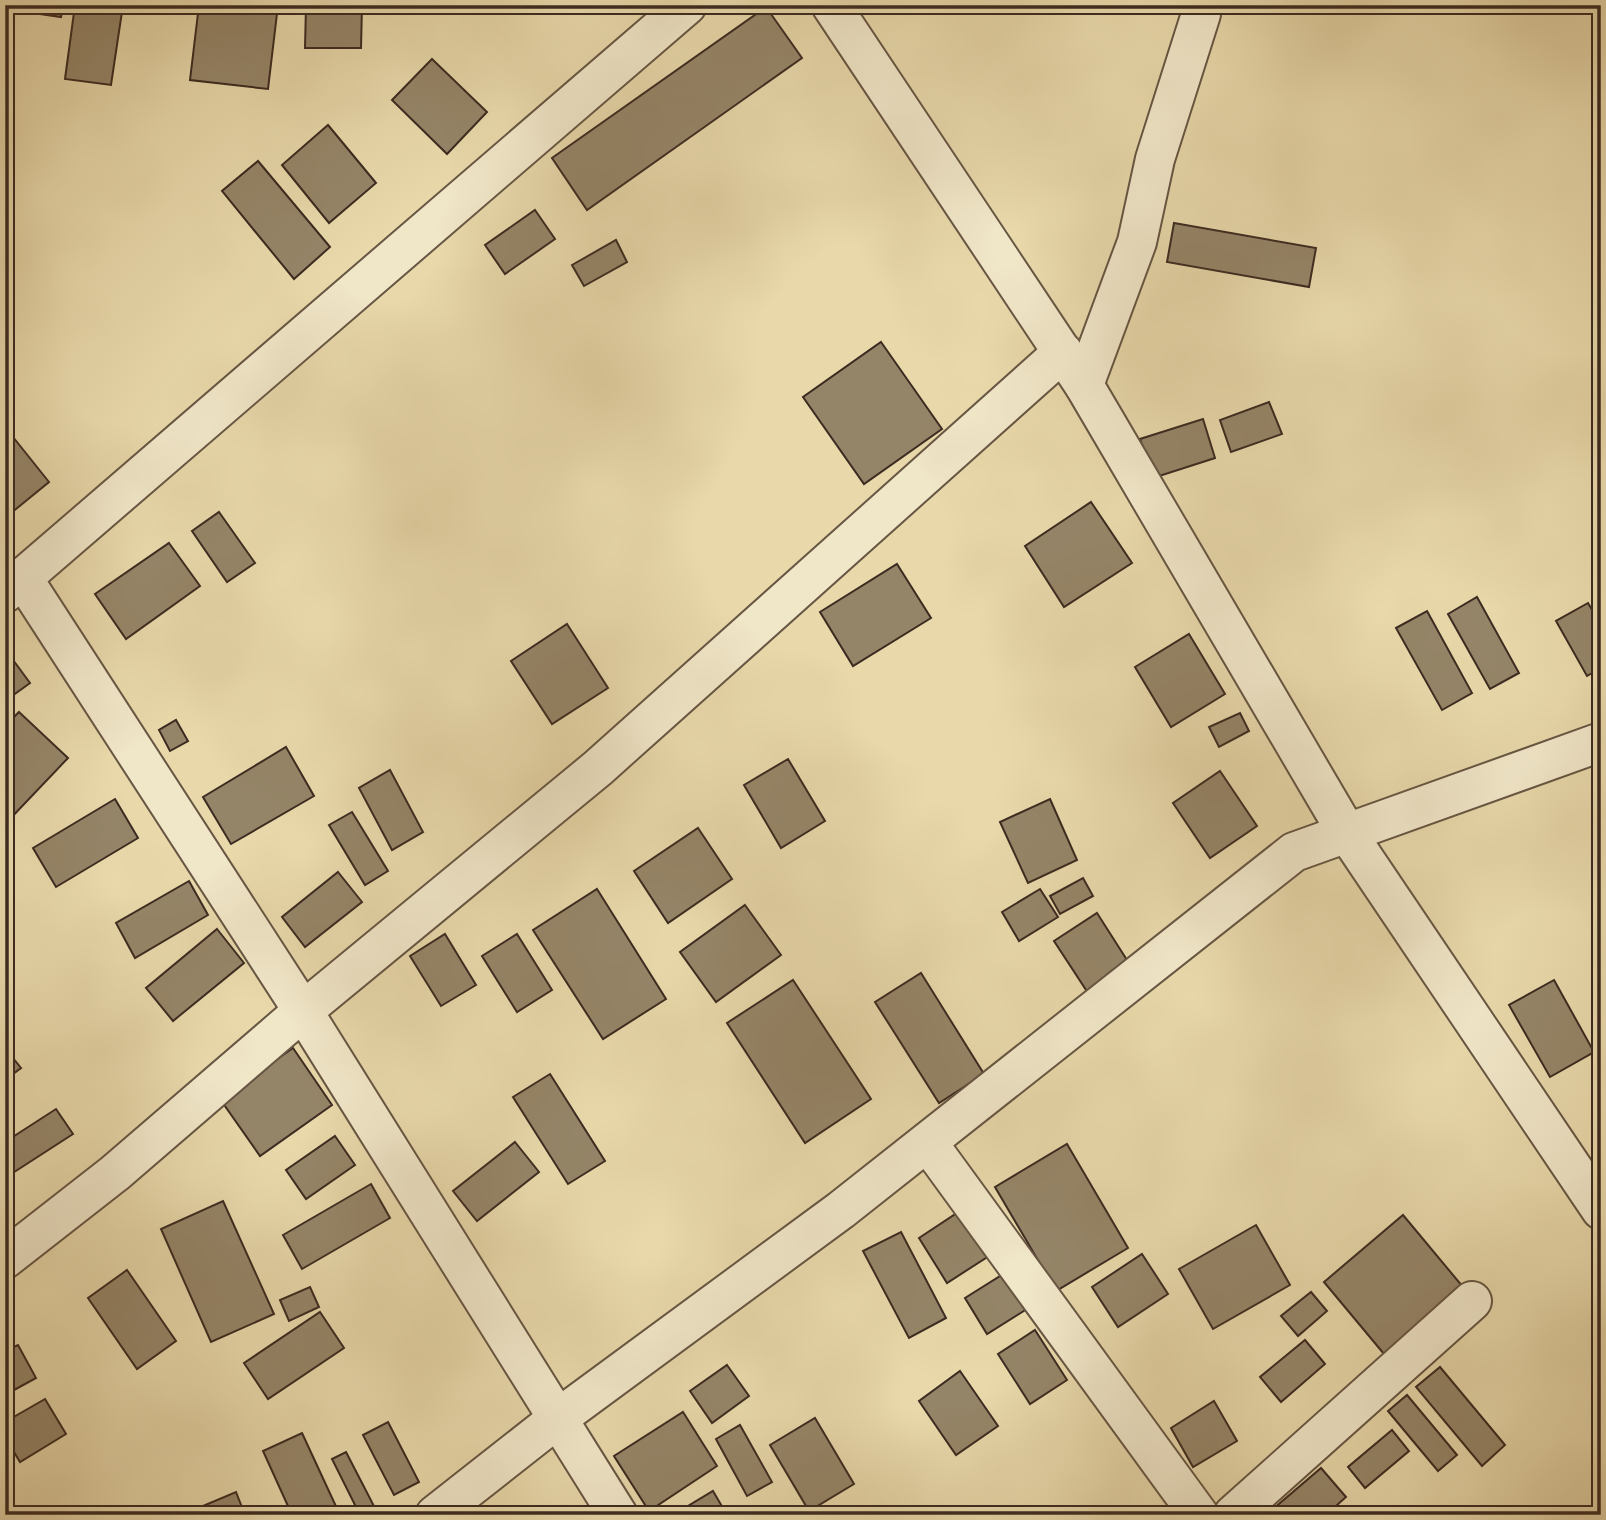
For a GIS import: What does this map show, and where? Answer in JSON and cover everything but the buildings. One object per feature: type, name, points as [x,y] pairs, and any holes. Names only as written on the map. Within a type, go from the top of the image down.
[{"type":"street","points":[[618,1515],[303,1011],[13,585],[687,5]]},
{"type":"street","points":[[831,5],[1084,385],[1347,833],[1601,1210]]},
{"type":"street","points":[[1084,385],[1137,242],[1155,159],[1201,14]]},
{"type":"street","points":[[5,1259],[115,1174],[303,1011],[598,768],[1063,352]]},
{"type":"street","points":[[435,1515],[557,1419],[928,1143],[1294,852],[1601,743]]},
{"type":"street","points":[[928,1143],[1199,1515]]},
{"type":"street","points":[[1233,1515],[1472,1301]]}]
